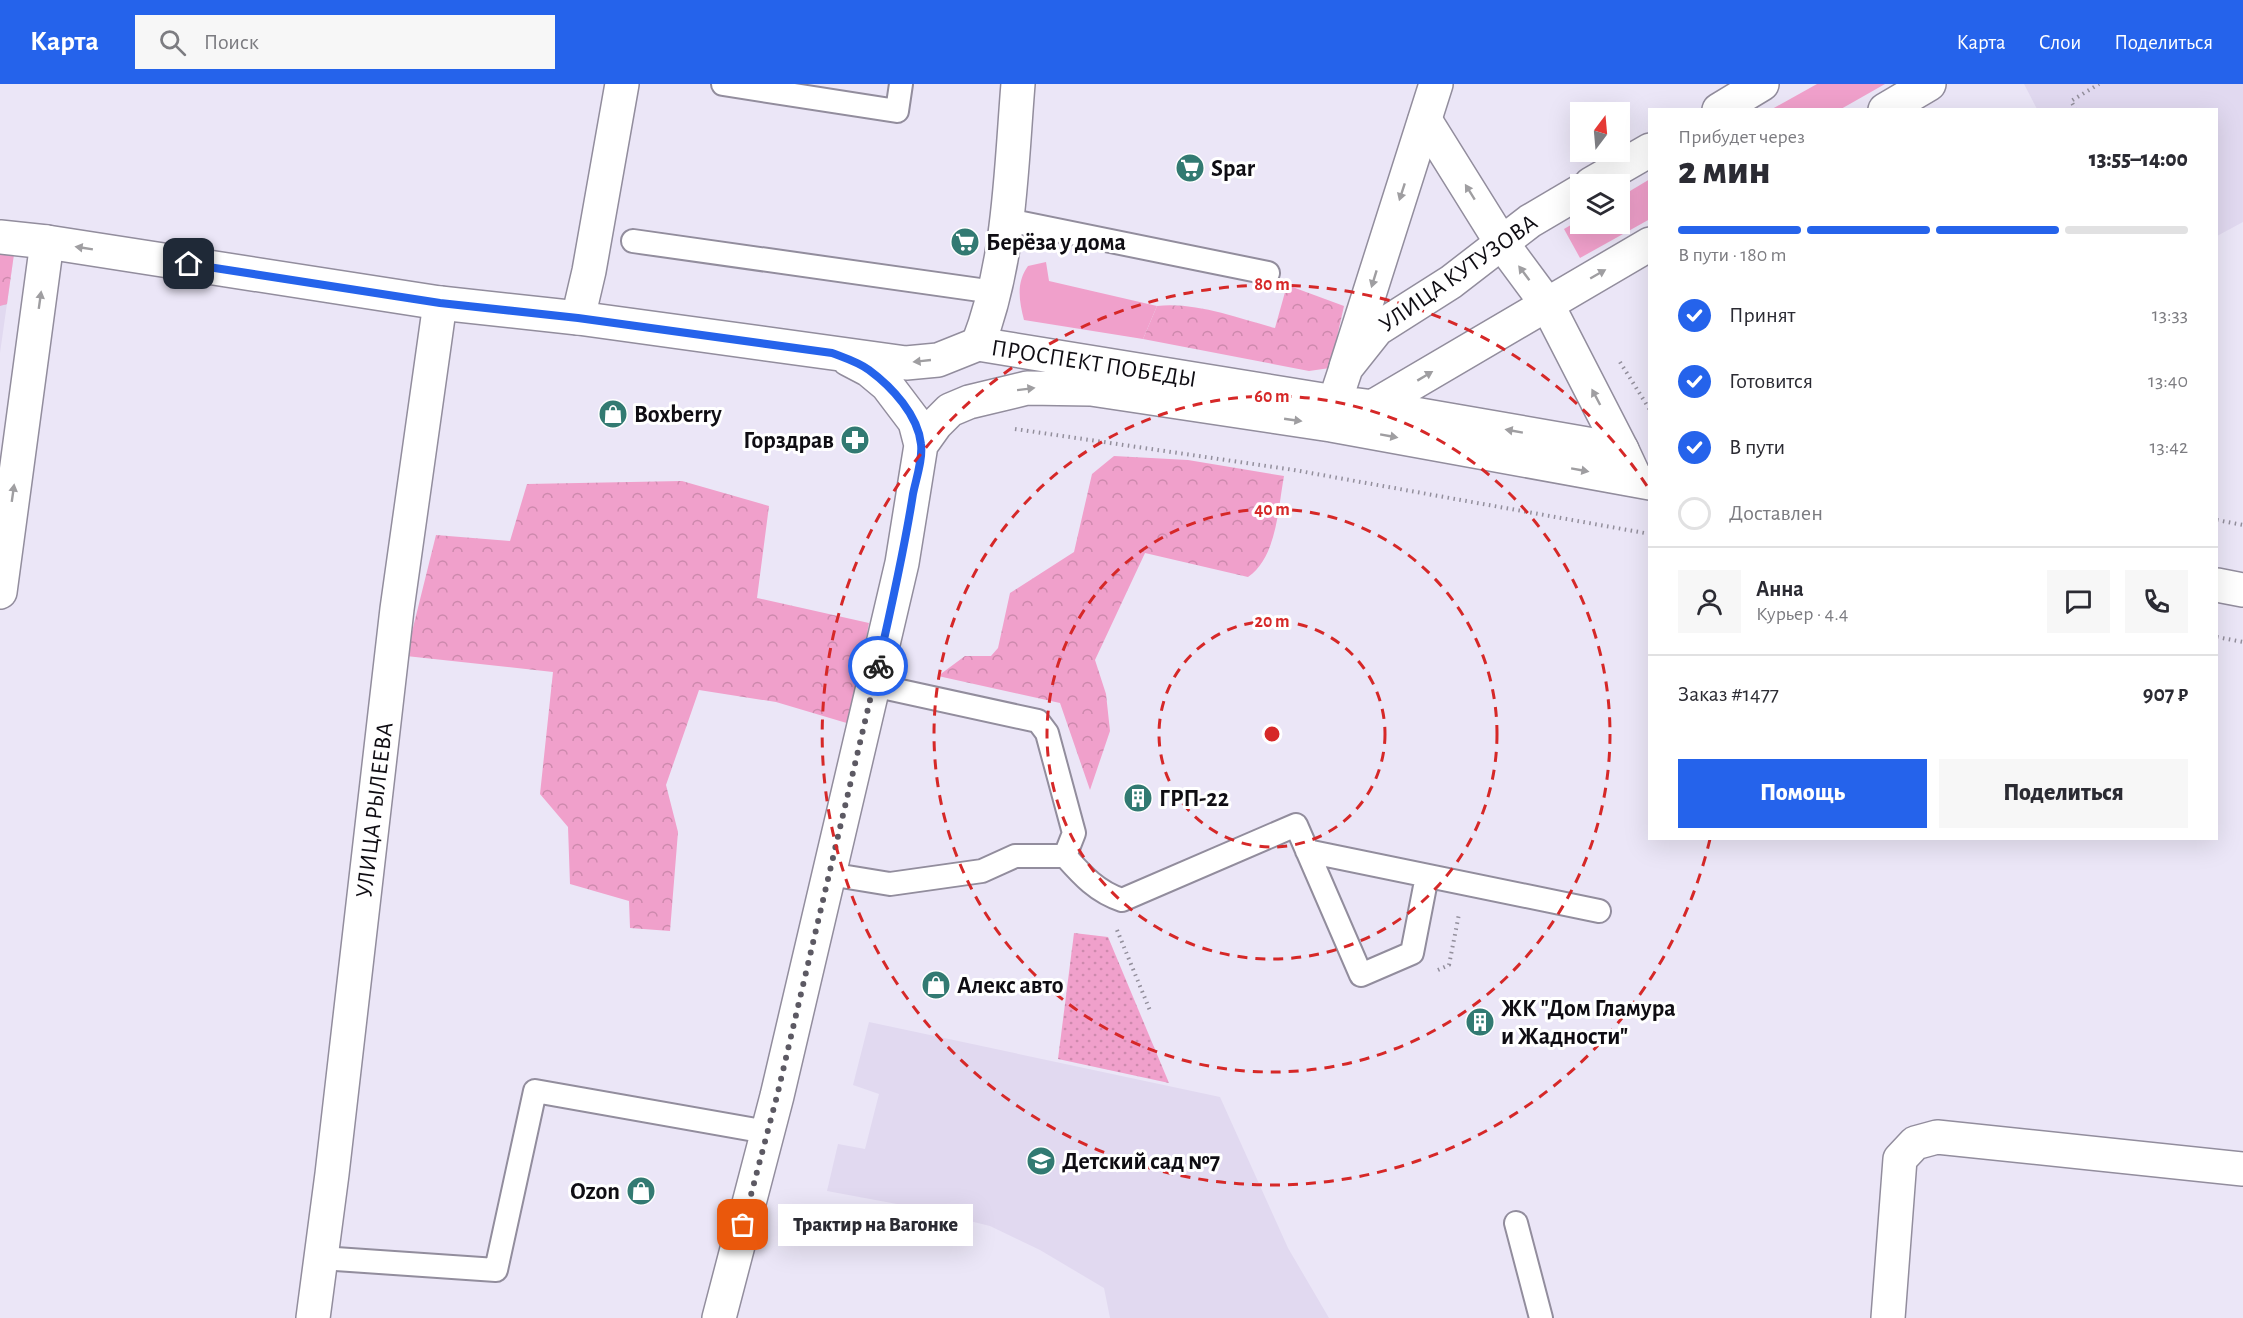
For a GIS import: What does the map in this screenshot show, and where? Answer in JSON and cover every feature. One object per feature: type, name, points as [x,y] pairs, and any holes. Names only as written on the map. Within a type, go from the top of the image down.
[{"type":"main road","points":[[578,318],[589,271],[622,84]]},
{"type":"main road","points":[[978,344],[994,292],[1007,220],[1018,84]]},
{"type":"main road","points":[[1346,368],[1436,84]]},
{"type":"main road","points":[[1722,108],[1762,84]]},
{"type":"main road","points":[[1888,108],[1929,84]]},
{"type":"main road","name":"ПРОСПЕКТ ПОБЕДЫ","points":[[1425,120],[1501,242],[1547,304],[1622,450],[1643,482]]},
{"type":"main road","points":[[1608,174],[1648,151]]},
{"type":"main road","name":"УЛИЦА КУТУЗОВА","points":[[1333,414],[1346,368],[1377,329],[1451,282],[1530,221],[1570,197]]},
{"type":"main road","name":"ПРОСПЕКТ ПОБЕДЫ","points":[[0,237],[47,242],[440,303],[578,318],[906,363],[938,360],[978,344],[1333,414],[1643,482]]},
{"type":"main road","points":[[0,592],[47,242]]},
{"type":"main road","points":[[1374,407],[1648,245]]},
{"type":"main road","name":"УЛИЦА РЫЛЕЕВА","points":[[313,1318],[397,609],[440,303]]},
{"type":"main road","points":[[719,1318],[767,1132],[902,563],[921,445],[915,422],[887,386],[869,370],[832,353]]},
{"type":"main road","name":"ПРОСПЕКТ ПОБЕДЫ","points":[[921,445],[936,424],[950,410],[969,402],[1027,388],[1091,389],[1333,414]]},
{"type":"main road","points":[[1333,414],[1374,407],[1622,450]]},
{"type":"main road","points":[[2218,585],[2243,590]]},
{"type":"main road","points":[[1888,1318],[1900,1159],[1915,1143],[1937,1137],[2243,1169]]},
{"type":"lane","points":[[723,84],[897,111],[902,84]]},
{"type":"lane","points":[[1007,220],[1268,273]]},
{"type":"lane","points":[[633,241],[994,292]]},
{"type":"lane","points":[[873,685],[1038,721],[1047,733],[1074,832],[1065,855]]},
{"type":"lane","points":[[829,874],[890,884],[982,871],[1015,856],[1065,855],[1097,888],[1106,895],[1122,900],[1296,825],[1361,975],[1412,953],[1427,876]]},
{"type":"lane","points":[[1307,851],[1599,911]]},
{"type":"lane","points":[[321,1258],[495,1269],[535,1090],[767,1132]]},
{"type":"lane","points":[[1516,1223],[1541,1318]]},
{"type":"path","points":[[2075,108],[2071,101],[2099,84]]},
{"type":"path","points":[[1011,429],[1294,470],[1648,534]]},
{"type":"path","points":[[2218,520],[2243,525]]},
{"type":"path","points":[[2218,637],[2243,642]]},
{"type":"path","points":[[1449,965],[1466,884]]},
{"type":"path","points":[[1114,925],[1151,1012]]},
{"type":"shaded area","points":[[2024,84],[2243,84],[2243,222],[2218,235],[2218,108],[2036,108]]},
{"type":"shaded area","points":[[0,252],[14,254],[0,353]]},
{"type":"shaded area","name":"Детский сад №7","points":[[869,1022],[1220,1097],[1288,1248],[1329,1318],[1110,1318],[1104,1288],[1040,1250],[990,1226],[913,1207],[827,1191],[838,1144],[865,1149],[879,1094],[853,1085]]},
{"type":"green space","points":[[1817,84],[1885,84],[1843,108],[1774,108]]},
{"type":"green space","points":[[1648,180],[1648,220],[1630,230],[1630,191]]},
{"type":"green space","points":[[1570,225],[1570,234],[1623,234],[1580,258],[1564,229]]},
{"type":"green space","points":[[0,252],[14,254],[7,304],[0,306]]},
{"type":"green space","points":[[1046,262],[1049,281],[1157,306],[1143,339],[1024,320],[1020,285],[1024,272],[1028,266]]},
{"type":"green space","points":[[1287,285],[1344,306],[1330,368],[1309,371],[1143,339],[1157,306],[1187,306],[1275,328]]},
{"type":"green space","points":[[1114,456],[1188,460],[1284,476],[1271,545],[1258,568],[1248,577],[1145,553],[1095,660],[1106,694],[1110,731],[1090,790],[1060,703],[938,676],[965,656],[991,656],[998,648],[1010,593],[1074,552],[1092,474]]},
{"type":"green space","points":[[682,481],[769,506],[757,598],[869,623],[850,724],[776,702],[699,690],[666,785],[678,832],[670,931],[630,928],[629,901],[570,884],[568,827],[540,794],[553,672],[406,656],[436,535],[510,541],[527,484]]},
{"type":"green space","points":[[1074,933],[1108,937],[1169,1083],[1058,1059]]},
{"type":"way so far","points":[[743,1225],[777,1096],[878,666]]},
{"type":"place","name":"Spar","points":[[1190,168]]},
{"type":"place","name":"Берёза у дома","points":[[965,242]]},
{"type":"place","name":"Boxberry","points":[[613,414]]},
{"type":"place","name":"Горздрав","points":[[855,440]]},
{"type":"place","name":"ГРП-22","points":[[1138,798]]},
{"type":"place","name":"Алекс авто","points":[[936,985]]},
{"type":"place","name":"ЖК \"Дом Гламура и Жадности\"","points":[[1480,1022]]},
{"type":"place","name":"Детский сад №7","points":[[1041,1161]]},
{"type":"place","name":"Ozon","points":[[641,1191]]},
{"type":"place","name":"Трактир на Вагонке","points":[[743,1225]]},
{"type":"route","points":[[189,264],[440,303],[578,318],[832,353],[869,370],[902,403],[915,422],[921,445],[902,563],[878,666]]}]
